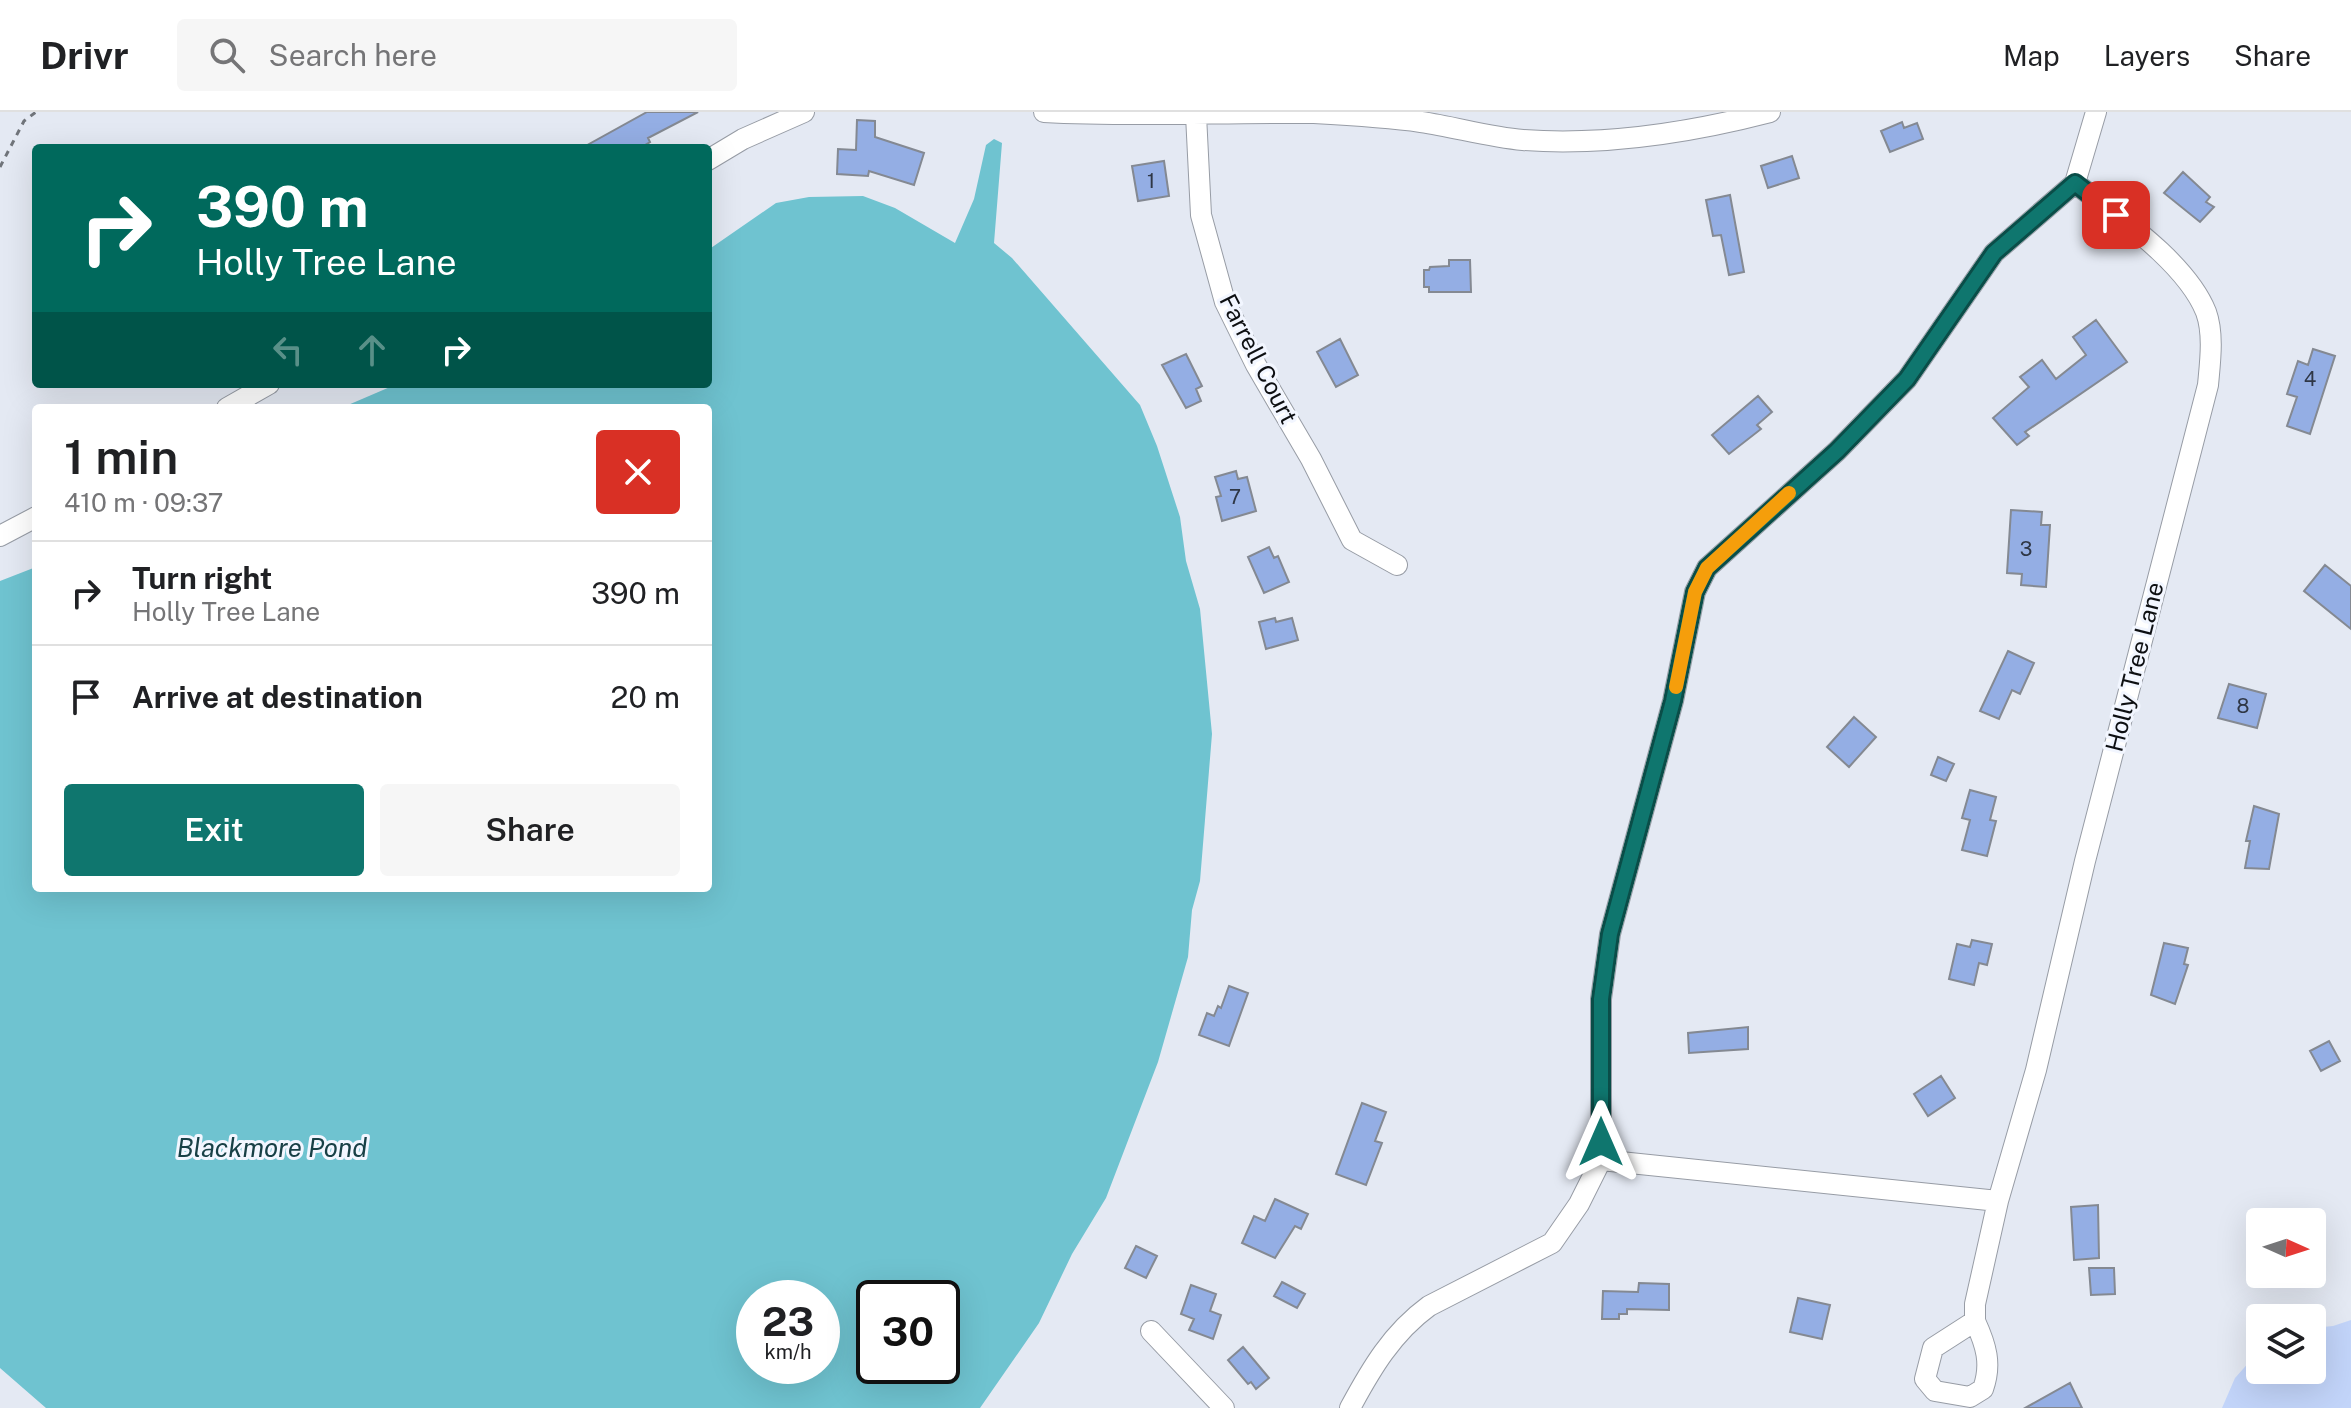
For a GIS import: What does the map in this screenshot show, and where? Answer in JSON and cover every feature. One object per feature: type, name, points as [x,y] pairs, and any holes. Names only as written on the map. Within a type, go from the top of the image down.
[{"type":"street","points":[[712,158],[743,139],[804,112]]},
{"type":"street","points":[[1044,112],[1196,115],[1312,113],[1384,118],[1520,140],[1576,142],[1634,138],[1723,124],[1770,112]]},
{"type":"street","points":[[1350,1408],[1381,1355],[1410,1320],[1429,1306],[1552,1243],[1579,1204],[1601,1160],[1601,999],[1610,934],[1673,701],[1692,606],[1701,580],[1725,548],[1837,451],[1907,379],[1994,253],[2075,183],[2096,112]]},
{"type":"street","name":"Farrell Court","points":[[1196,115],[1201,215],[1225,302],[1352,540],[1397,565]]},
{"type":"street","name":"Holly Tree Lane","points":[[1975,1321],[1975,1304],[1998,1201],[2036,1070],[2149,608],[2197,440],[2209,374],[2211,350],[2206,312],[2167,256],[2075,183]]},
{"type":"street","points":[[234,404],[262,388]]},
{"type":"street","points":[[0,536],[32,519]]},
{"type":"street","points":[[1601,1160],[1998,1201]]},
{"type":"street","points":[[1151,1331],[1224,1408]]},
{"type":"path","points":[[0,167],[3,156],[24,121],[36,112]]},
{"type":"shaded area","points":[[2351,1320],[2351,1408],[2222,1408],[2235,1378],[2246,1366],[2246,1384],[2326,1384],[2326,1327]]},
{"type":"water","name":"Blackmore Pond","points":[[994,139],[1002,143],[994,243],[1012,258],[1140,405],[1157,446],[1180,517],[1186,561],[1200,609],[1212,734],[1200,881],[1192,910],[1188,957],[1158,1062],[1106,1198],[1072,1254],[1039,1323],[980,1408],[46,1408],[0,1368],[0,581],[32,569],[32,892],[712,892],[712,404],[350,404],[388,388],[712,388],[712,247],[776,203],[809,197],[863,196],[895,208],[955,243],[974,199],[986,145]]},
{"type":"building","points":[[647,112],[698,112],[648,138],[650,142],[647,144],[589,144]]},
{"type":"building","points":[[857,120],[875,121],[875,137],[924,153],[914,185],[869,171],[868,176],[837,174],[838,149],[856,150]]},
{"type":"building","points":[[1902,122],[1904,128],[1917,123],[1923,139],[1890,152],[1881,131]]},
{"type":"building","points":[[1792,156],[1799,178],[1768,188],[1761,166]]},
{"type":"building","points":[[1164,161],[1169,196],[1138,201],[1132,166]]},
{"type":"building","points":[[2183,172],[2210,197],[2206,202],[2214,207],[2200,222],[2164,193]]},
{"type":"building","points":[[1730,195],[1744,272],[1729,275],[1721,235],[1713,236],[1706,200]]},
{"type":"building","points":[[1449,260],[1470,260],[1471,292],[1429,292],[1429,287],[1424,287],[1424,270],[1449,266]]},
{"type":"building","points":[[2096,320],[2127,362],[2025,432],[2029,436],[2017,445],[1993,418],[2029,387],[2020,377],[2042,360],[2056,379],[2086,355],[2073,337]]},
{"type":"building","points":[[1340,339],[1358,375],[1336,387],[1317,352]]},
{"type":"building","points":[[2313,349],[2335,356],[2310,434],[2287,426],[2297,397],[2287,394],[2298,361],[2308,365]]},
{"type":"building","points":[[1186,354],[1202,386],[1196,389],[1201,401],[1186,408],[1162,365]]},
{"type":"building","points":[[1758,396],[1772,412],[1757,425],[1761,429],[1729,454],[1712,435]]},
{"type":"building","points":[[1236,471],[1238,479],[1247,477],[1256,511],[1222,521],[1216,497],[1221,496],[1215,477]]},
{"type":"building","points":[[2011,510],[2042,512],[2041,525],[2050,525],[2046,587],[2021,585],[2022,574],[2007,573]]},
{"type":"building","points":[[1269,547],[1274,558],[1278,556],[1289,582],[1264,593],[1248,557]]},
{"type":"building","points":[[2325,565],[2351,586],[2351,629],[2304,591]]},
{"type":"building","points":[[1275,618],[1276,622],[1292,618],[1298,640],[1266,649],[1259,622]]},
{"type":"building","points":[[2008,651],[2034,663],[2020,694],[2012,690],[1999,719],[1980,711]]},
{"type":"building","points":[[2229,684],[2266,694],[2257,728],[2218,718]]},
{"type":"building","points":[[1854,717],[1876,737],[1849,767],[1827,747]]},
{"type":"building","points":[[1938,757],[1954,764],[1946,781],[1931,775]]},
{"type":"building","points":[[1970,790],[1996,797],[1990,820],[1996,821],[1987,856],[1962,850],[1970,820],[1962,818]]},
{"type":"building","points":[[2254,806],[2279,814],[2269,869],[2245,868],[2250,841],[2246,841]]},
{"type":"building","points":[[1972,940],[1992,944],[1987,965],[1979,963],[1974,985],[1949,979],[1957,944],[1970,947]]},
{"type":"building","points":[[2164,943],[2188,948],[2184,964],[2188,965],[2175,1004],[2151,995]]},
{"type":"building","points":[[1229,986],[1248,993],[1229,1046],[1199,1035],[1207,1013],[1214,1016],[1218,1006],[1221,1008]]},
{"type":"building","points":[[1748,1027],[1748,1049],[1689,1053],[1688,1033]]},
{"type":"building","points":[[2329,1041],[2340,1061],[2321,1071],[2310,1051]]},
{"type":"building","points":[[1941,1076],[1955,1098],[1928,1116],[1914,1094]]},
{"type":"building","points":[[1362,1103],[1386,1112],[1375,1141],[1382,1143],[1366,1185],[1336,1174]]},
{"type":"building","points":[[1275,1199],[1308,1214],[1301,1229],[1295,1226],[1275,1258],[1242,1243],[1254,1216],[1265,1221]]},
{"type":"building","points":[[2098,1205],[2099,1258],[2074,1260],[2071,1207]]},
{"type":"building","points":[[1136,1246],[1157,1256],[1146,1278],[1125,1268]]},
{"type":"building","points":[[2089,1268],[2114,1268],[2115,1294],[2091,1295]]},
{"type":"building","points":[[1282,1282],[1305,1294],[1297,1308],[1274,1296]]},
{"type":"building","points":[[1639,1283],[1669,1284],[1669,1310],[1627,1309],[1627,1314],[1619,1314],[1619,1319],[1602,1319],[1603,1291],[1638,1292]]},
{"type":"building","points":[[1191,1285],[1216,1294],[1210,1311],[1221,1315],[1213,1339],[1189,1330],[1194,1319],[1181,1314]]},
{"type":"building","points":[[1798,1298],[1830,1305],[1822,1339],[1790,1332]]},
{"type":"building","points":[[1243,1347],[1269,1378],[1256,1389],[1228,1360]]},
{"type":"building","points":[[2070,1383],[2082,1408],[2025,1408]]},
{"type":"slow traffic","points":[[1676,687],[1695,592],[1707,568],[1725,548],[1789,493]]},
{"type":"route","points":[[1601,1142],[1601,999],[1610,934],[1673,701],[1695,592],[1707,568],[1725,548],[1837,451],[1907,379],[1994,253],[2075,183],[2116,215]]}]
